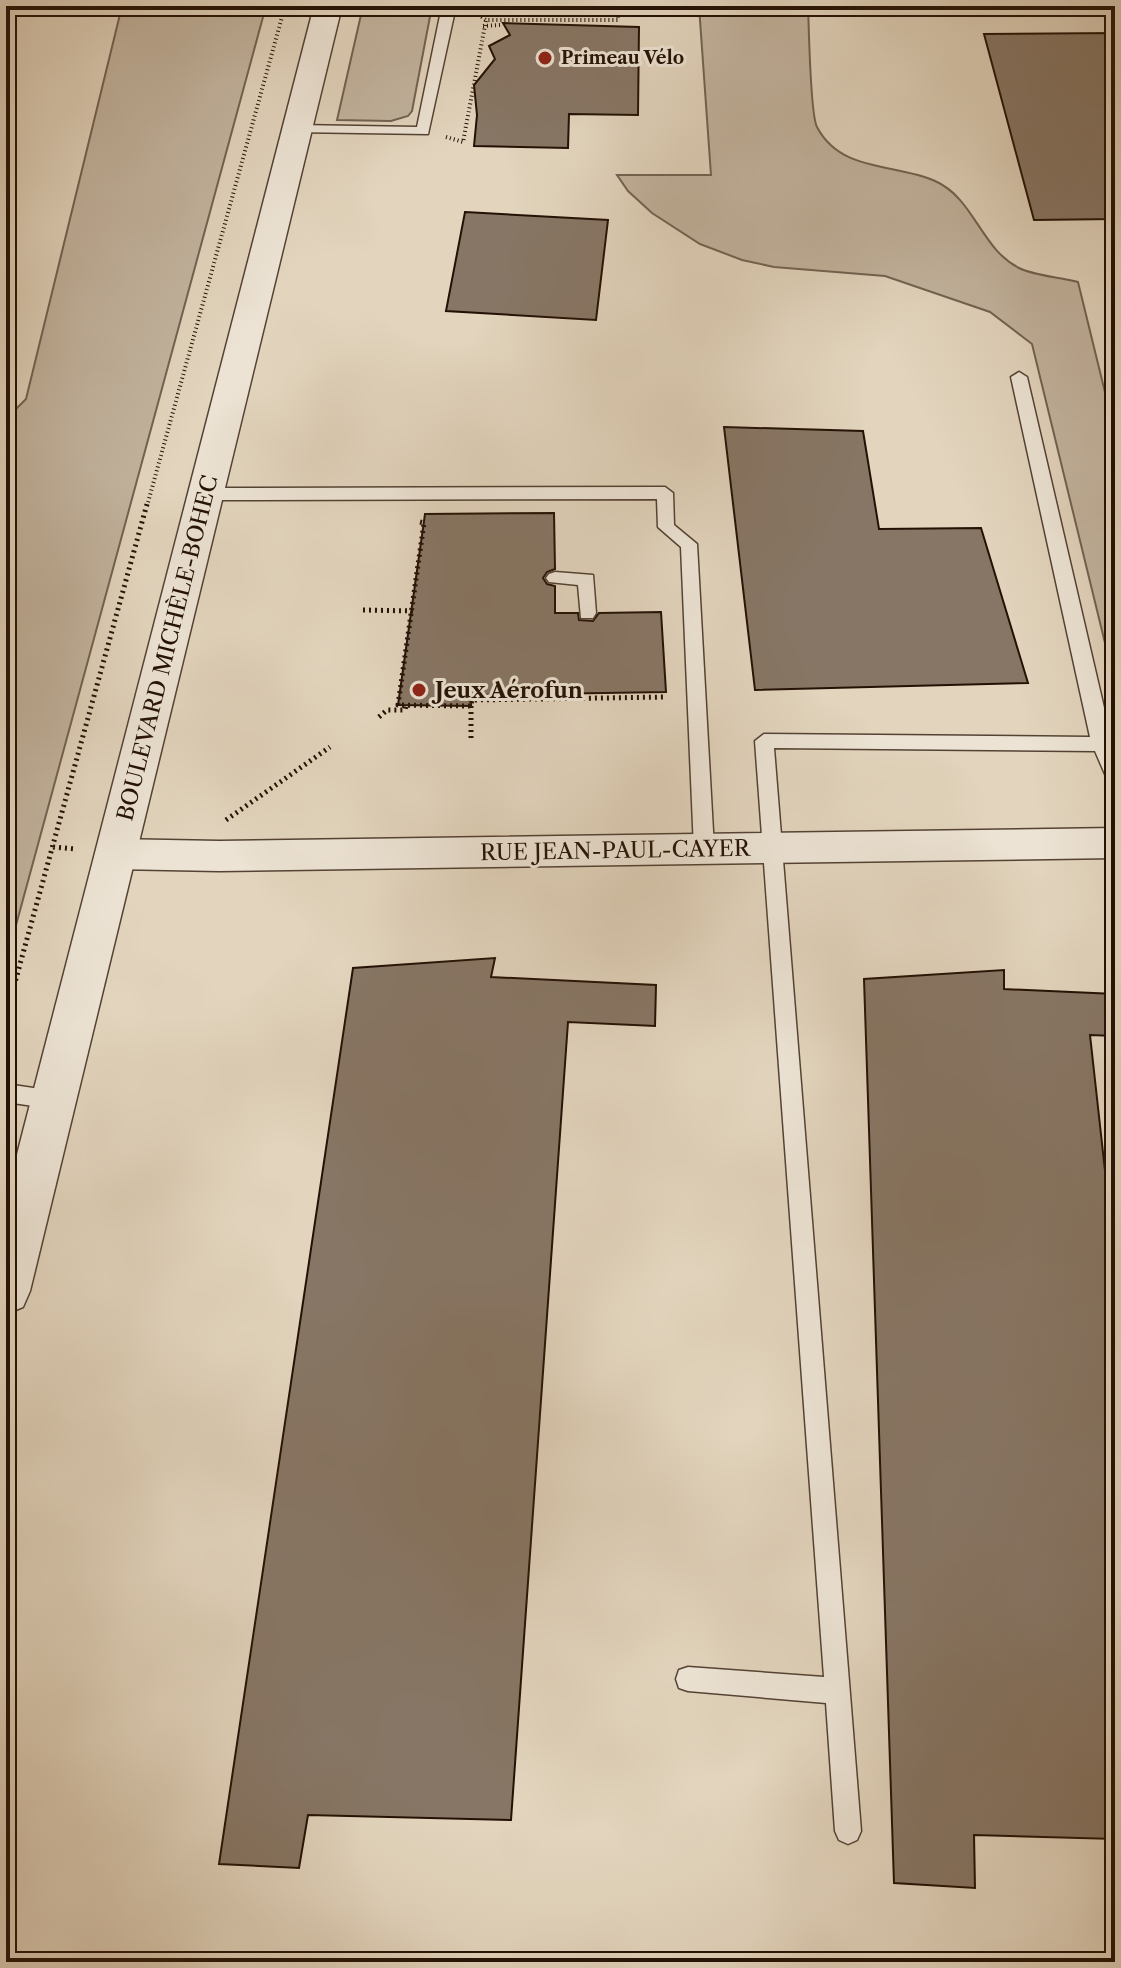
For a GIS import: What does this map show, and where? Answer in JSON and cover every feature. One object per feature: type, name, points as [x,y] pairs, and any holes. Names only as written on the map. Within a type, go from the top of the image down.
[{"type":"street","name":"BOULEVARD MICHÈLE-BOHEC","points":[[6,1291],[328,6]]},
{"type":"street","name":"RUE JEAN-PAUL-CAYER","points":[[115,854],[219,856],[1115,843]]},
{"type":"lane","points":[[297,129],[423,131],[449,6]]},
{"type":"lane","points":[[1019,377],[1101,744],[1115,776]]},
{"type":"lane","points":[[206,494],[665,493],[666,527],[689,544],[704,849]]},
{"type":"lane","points":[[555,578],[587,579],[587,613]]},
{"type":"lane","points":[[848,1831],[764,741],[1101,744]]},
{"type":"lane","points":[[6,1093],[54,1100]]},
{"type":"lane","points":[[688,1679],[837,1691]]},
{"type":"path","points":[[6,1015],[285,6]]},
{"type":"path","points":[[468,6],[486,20],[618,20]]},
{"type":"path","points":[[616,27],[618,6]]},
{"type":"path","points":[[500,19],[501,25]]},
{"type":"path","points":[[463,142],[486,20]]},
{"type":"path","points":[[483,26],[511,27]]},
{"type":"path","points":[[424,523],[414,611],[398,705],[471,706]]},
{"type":"path","points":[[363,610],[414,611]]},
{"type":"path","points":[[471,739],[472,700],[676,696]]},
{"type":"path","points":[[379,717],[387,710],[405,710],[406,705]]},
{"type":"path","points":[[221,824],[330,747]]},
{"type":"path","points":[[53,847],[73,849]]},
{"type":"shaded area","points":[[122,6],[266,6],[6,962],[6,419],[26,399]]},
{"type":"shaded area","points":[[363,6],[432,6],[412,111],[408,116],[391,121],[337,120]]},
{"type":"shaded area","points":[[699,6],[808,6],[815,119],[827,142],[855,160],[935,181],[959,199],[1006,260],[1025,271],[1078,282],[1115,433],[1115,684],[1032,344],[990,312],[885,276],[774,267],[742,260],[700,244],[652,213],[628,191],[617,175],[711,175]]},
{"type":"building","points":[[503,23],[639,27],[638,115],[569,114],[568,148],[474,146],[477,115],[474,85],[495,59],[489,46],[510,35]]},
{"type":"building","points":[[1115,33],[1115,219],[1034,220],[984,34]]},
{"type":"building","points":[[465,212],[608,220],[596,320],[446,311]]},
{"type":"building","points":[[724,427],[863,431],[879,529],[981,528],[1028,683],[755,690]]},
{"type":"building","points":[[554,513],[555,569],[543,578],[547,584],[555,586],[555,613],[578,613],[579,620],[593,621],[599,613],[661,612],[666,692],[472,695],[471,706],[398,705],[425,514]]},
{"type":"building","points":[[495,958],[491,977],[656,985],[655,1026],[568,1022],[511,1820],[308,1815],[299,1868],[219,1864],[353,968]]},
{"type":"building","points":[[1004,970],[1004,989],[1115,994],[1115,1036],[1090,1035],[1115,1261],[1115,1839],[974,1835],[975,1888],[894,1883],[864,979]]},
{"type":"place","name":"Primeau Vélo","points":[[545,58]]},
{"type":"place","name":"Jeux Aérofun","points":[[419,690]]}]
